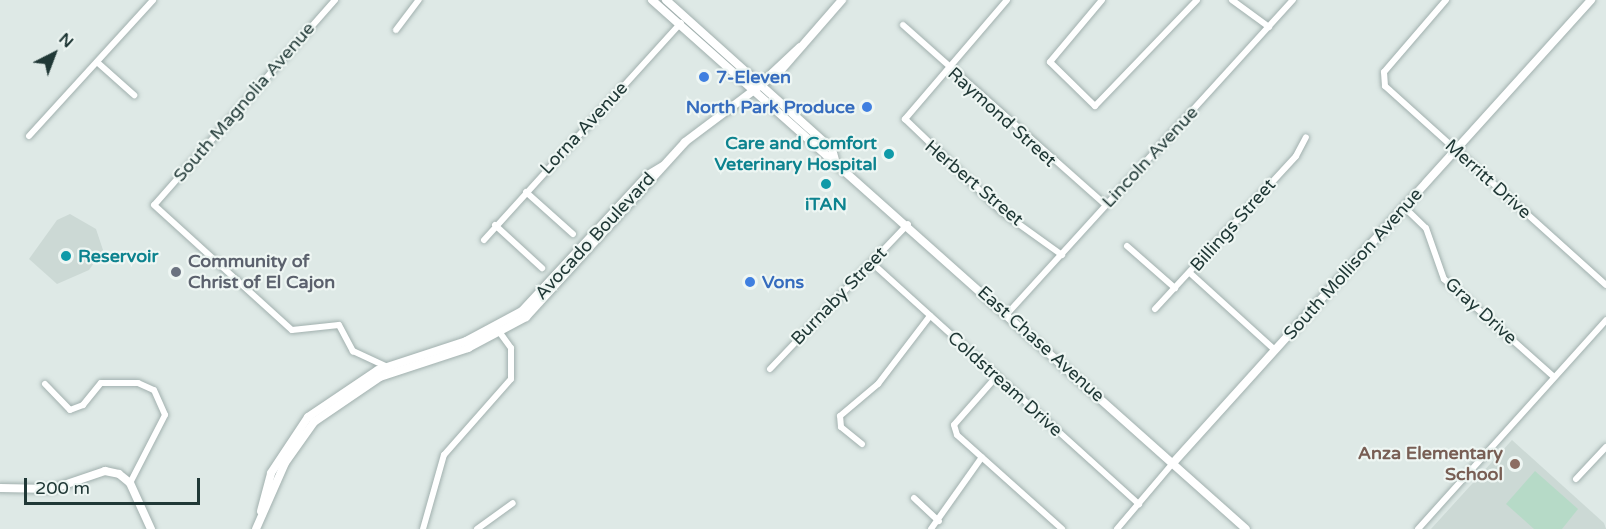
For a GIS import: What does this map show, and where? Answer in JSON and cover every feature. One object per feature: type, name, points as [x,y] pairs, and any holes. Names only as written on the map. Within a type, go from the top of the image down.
[{"type":"main road","name":"East Chase Avenue","points":[[652,0],[682,21],[759,84],[832,149],[836,160]]},
{"type":"main road","name":"East Chase Avenue","points":[[666,0],[682,21],[751,90],[836,160],[1246,529]]},
{"type":"main road","name":"Avocado Boulevard","points":[[256,529],[293,449],[340,400],[380,377],[500,333],[550,296],[664,166],[767,78],[800,47],[842,0]]},
{"type":"main road","name":"South Mollison Avenue","points":[[1173,464],[1591,0]]},
{"type":"main road","name":"Avocado Boulevard","points":[[261,515],[271,473],[308,417],[349,384],[387,367],[466,341],[522,311],[648,175],[664,166]]},
{"type":"street","points":[[29,136],[153,0]]},
{"type":"street","name":"South Magnolia Avenue","points":[[335,0],[154,205],[292,330],[339,325],[353,351],[387,367]]},
{"type":"street","points":[[396,30],[419,0]]},
{"type":"street","points":[[1102,0],[1054,54],[1051,68],[1095,106],[1105,102],[1197,0]]},
{"type":"street","points":[[1232,0],[1269,27]]},
{"type":"street","name":"Lincoln Avenue","points":[[1007,314],[1293,0]]},
{"type":"street","name":"Merritt Drive","points":[[1446,0],[1387,67],[1385,86],[1606,285]]},
{"type":"street","points":[[946,67],[1003,1]]},
{"type":"street","name":"Lorna Avenue","points":[[484,240],[495,225],[682,21]]},
{"type":"street","name":"Raymond Street","points":[[903,25],[946,67],[1106,205]]},
{"type":"street","points":[[97,62],[134,95]]},
{"type":"street","name":"Herbert Street","points":[[946,67],[906,112],[906,125],[1002,212],[1062,255]]},
{"type":"street","name":"Billings Street","points":[[1155,309],[1296,156],[1306,137]]},
{"type":"street","points":[[526,192],[573,234]]},
{"type":"street","name":"Gray Drive","points":[[1404,207],[1426,228],[1444,279],[1554,377]]},
{"type":"street","name":"Burnaby Street","points":[[770,369],[908,224]]},
{"type":"street","points":[[495,225],[542,268]]},
{"type":"street","points":[[1127,246],[1175,288]]},
{"type":"street","name":"Coldstream Drive","points":[[872,264],[1139,504]]},
{"type":"street","points":[[1190,273],[1275,350]]},
{"type":"street","points":[[862,444],[841,428],[844,410],[878,384],[930,316]]},
{"type":"street","points":[[1418,529],[1606,320]]},
{"type":"street","points":[[423,529],[444,455],[511,380],[512,348],[500,333]]},
{"type":"street","points":[[997,376],[954,425],[982,457],[1062,529]]},
{"type":"street","points":[[45,384],[70,410],[83,405],[101,384],[138,383],[154,390],[165,415],[130,483]]},
{"type":"street","points":[[1576,479],[1606,447]]},
{"type":"street","points":[[932,529],[982,457]]},
{"type":"street","name":"South Mollison Avenue","points":[[1117,529],[1173,464]]},
{"type":"street","points":[[0,488],[52,489],[105,471],[130,483],[151,529]]},
{"type":"street","points":[[914,498],[939,521]]},
{"type":"street","points":[[477,529],[513,503]]},
{"type":"shaded area","points":[[70,214],[96,229],[103,250],[89,270],[57,284],[29,259],[57,220]]},
{"type":"shaded area","name":"Anza Elementary School","points":[[1512,440],[1604,523],[1606,529],[1431,529]]},
{"type":"green space","points":[[1535,471],[1578,509],[1562,529],[1534,529],[1506,504]]},
{"type":"place","name":"7-Eleven","points":[[704,77]]},
{"type":"place","name":"North Park Produce","points":[[867,107]]},
{"type":"place","name":"Care and Comfort Veterinary Hospital","points":[[889,154]]},
{"type":"place","name":"iTAN","points":[[826,184]]},
{"type":"place","name":"Reservoir","points":[[66,256]]},
{"type":"place","name":"Community of Christ of El Cajon","points":[[176,272]]},
{"type":"place","name":"Vons","points":[[750,282]]},
{"type":"place","name":"Anza Elementary School","points":[[1515,464]]}]
